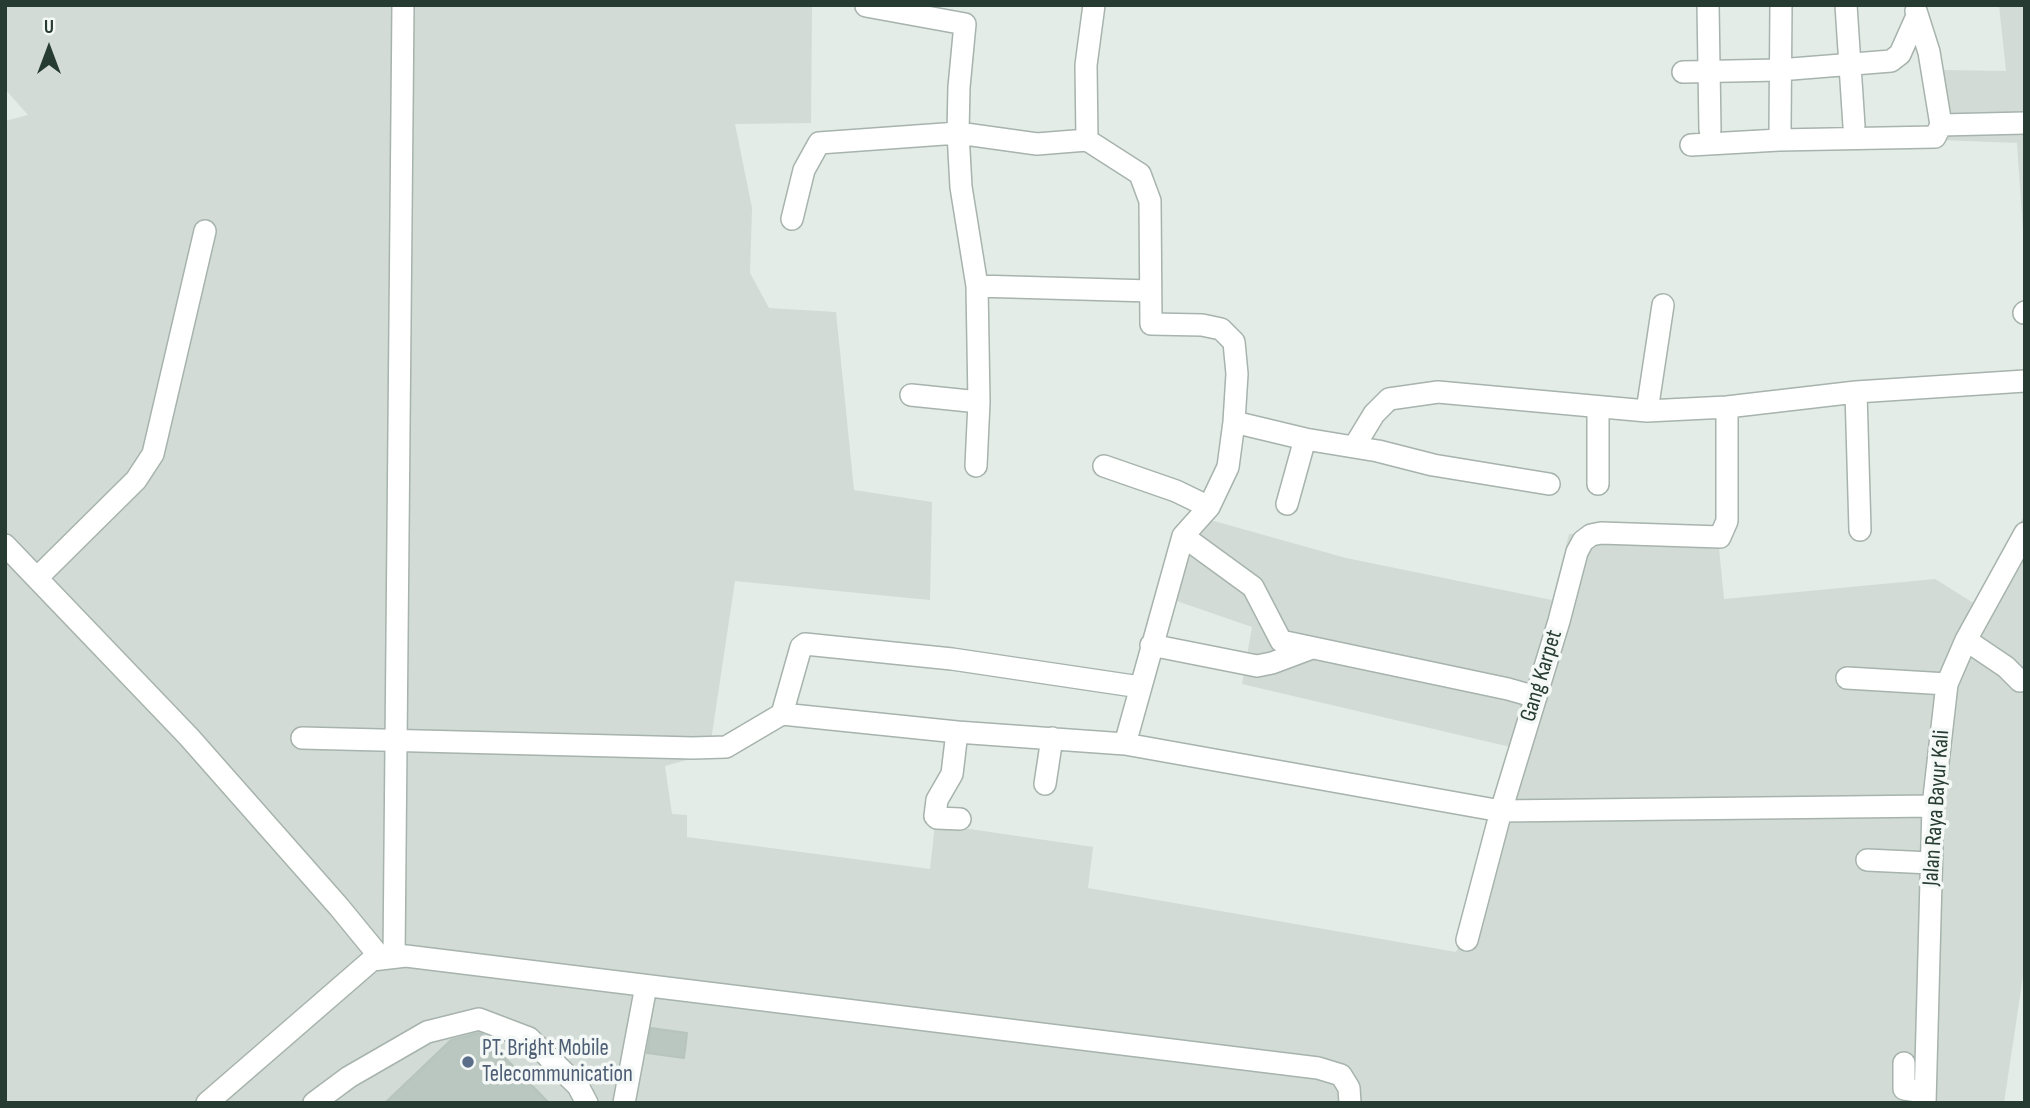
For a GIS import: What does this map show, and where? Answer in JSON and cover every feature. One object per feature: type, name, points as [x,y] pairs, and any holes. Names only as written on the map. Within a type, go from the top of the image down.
[{"type":"street","points":[[387,957],[397,740],[403,5]]},
{"type":"street","points":[[1087,140],[1086,65],[1094,5]]},
{"type":"street","points":[[1708,5],[1710,130]]},
{"type":"street","points":[[1780,129],[1781,5]]},
{"type":"street","points":[[1846,5],[1854,126]]},
{"type":"street","points":[[866,6],[965,15],[958,133],[961,187],[977,286],[979,402],[976,466]]},
{"type":"street","points":[[1684,72],[1779,71],[1891,61],[1900,54],[1916,11]]},
{"type":"street","points":[[1691,145],[1779,139],[1935,137],[1941,125],[1929,52],[1916,11]]},
{"type":"street","points":[[1941,125],[2025,123]]},
{"type":"street","points":[[792,219],[804,170],[820,143],[958,133],[1037,144],[1087,140],[1140,174],[1150,201],[1151,324],[1202,325],[1221,329],[1234,342],[1237,374],[1228,467],[1209,507],[1183,536],[1125,744]]},
{"type":"street","points":[[38,577],[136,480],[153,454],[205,231]]},
{"type":"street","points":[[977,286],[1150,305]]},
{"type":"street","points":[[1647,411],[1663,305]]},
{"type":"street","points":[[1354,447],[1374,414],[1389,399],[1438,391],[1647,411],[1727,407],[1856,392],[2025,381]]},
{"type":"street","points":[[1856,392],[1860,530]]},
{"type":"street","points":[[911,395],[979,402]]},
{"type":"street","name":"Gang Karpet","points":[[1466,940],[1577,552],[1583,541],[1591,535],[1601,533],[1720,537],[1727,521],[1727,407]]},
{"type":"street","points":[[1598,408],[1598,484]]},
{"type":"street","points":[[1234,422],[1433,465],[1549,484]]},
{"type":"street","points":[[1287,504],[1305,439]]},
{"type":"street","points":[[1104,466],[1176,491],[1209,507]]},
{"type":"street","name":"Jalan Raya Bayur Kali","points":[[1925,1097],[1933,806],[1947,684],[1966,640],[2025,533]]},
{"type":"street","points":[[1183,536],[1253,587],[1281,640],[1536,697]]},
{"type":"street","points":[[5,545],[189,737],[339,907],[387,957]]},
{"type":"street","points":[[1966,640],[2007,667],[2020,681]]},
{"type":"street","points":[[782,714],[801,648],[805,644],[952,659],[1140,687]]},
{"type":"street","points":[[1151,645],[1257,666],[1314,648]]},
{"type":"street","points":[[1847,678],[1947,684]]},
{"type":"street","points":[[302,738],[726,747],[782,714],[957,732],[1125,744],[1501,811],[1933,806]]},
{"type":"street","points":[[957,732],[952,774],[937,800],[935,816],[960,819]]},
{"type":"street","points":[[1045,784],[1052,738]]},
{"type":"street","points":[[1867,860],[1931,863]]},
{"type":"street","points":[[207,1103],[358,970],[372,960],[405,956],[1318,1068],[1341,1074],[1349,1088],[1350,1103]]},
{"type":"street","points":[[624,1103],[646,986]]},
{"type":"street","points":[[314,1103],[349,1077],[427,1032],[479,1018],[529,1038],[578,1086],[587,1103]]},
{"type":"street","points":[[1904,1063],[1904,1096],[1925,1097]]},
{"type":"shaded area","points":[[5,5],[812,5],[811,123],[735,124],[752,208],[750,273],[769,308],[836,312],[854,490],[932,502],[930,600],[735,581],[709,754],[665,766],[672,814],[687,815],[687,837],[930,869],[935,824],[1093,847],[1088,888],[1456,952],[1465,935],[1519,749],[1242,684],[1252,627],[1168,598],[1196,516],[1346,558],[1552,600],[1569,534],[1718,538],[1724,599],[1935,579],[1975,604],[2025,514],[2025,963],[2004,1103],[5,1103],[5,121],[28,115],[5,89]]},
{"type":"shaded area","points":[[1999,5],[2025,5],[2025,261],[2017,143],[1940,140],[1941,70],[2006,71]]},
{"type":"building","points":[[651,1028],[687,1033],[684,1058],[647,1053]]},
{"type":"building","name":"PT. Bright Mobile Telecommunication","points":[[478,1033],[549,1103],[385,1103],[451,1040]]},
{"type":"place","name":"PT. Bright Mobile Telecommunication","points":[[468,1062]]}]
